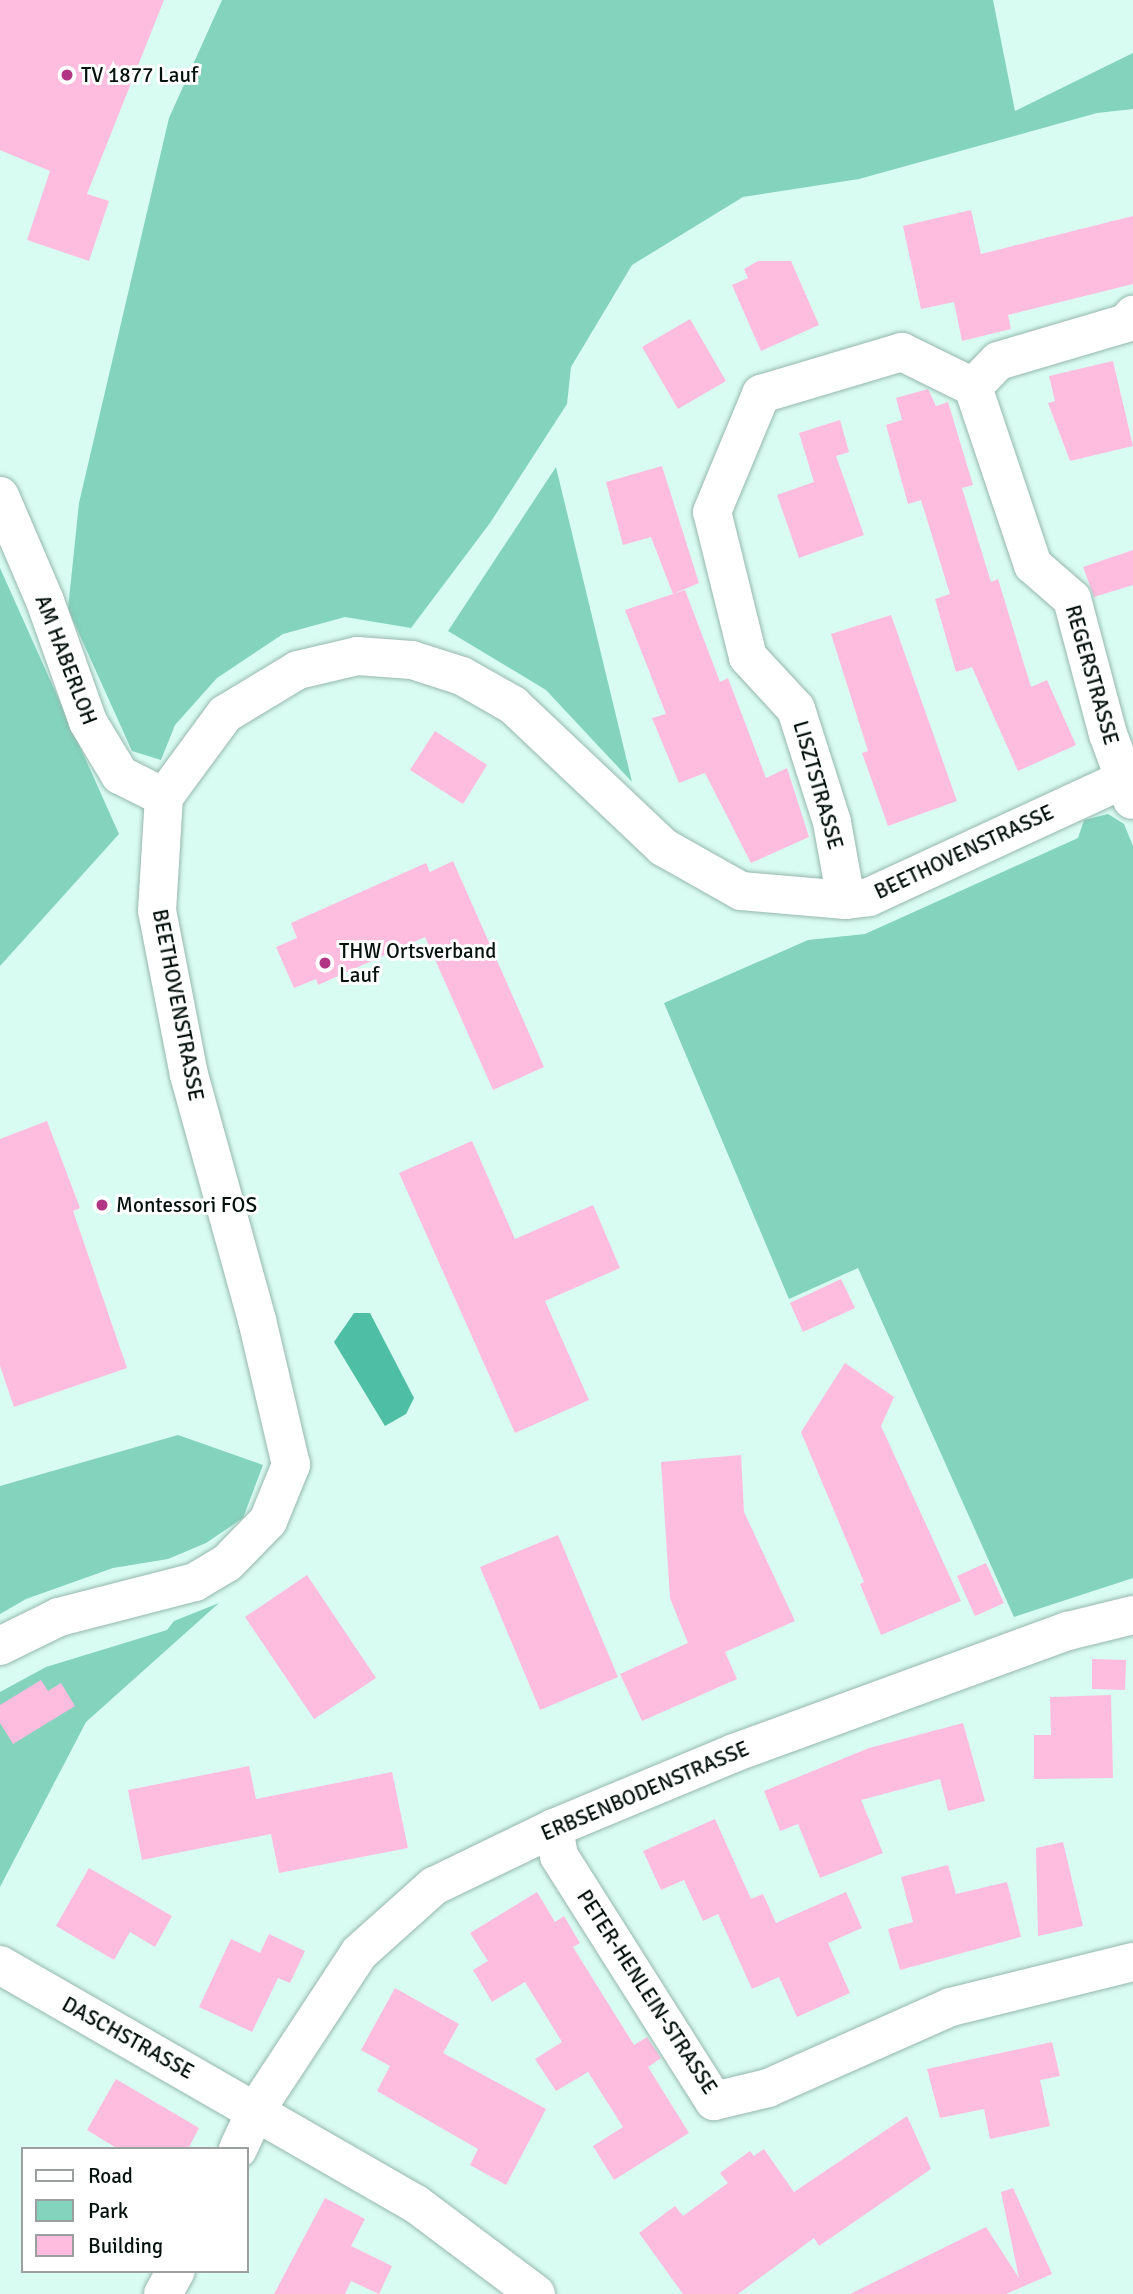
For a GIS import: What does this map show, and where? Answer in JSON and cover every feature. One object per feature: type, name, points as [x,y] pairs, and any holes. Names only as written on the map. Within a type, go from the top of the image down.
[{"type":"street","points":[[973,387],[998,361],[1126,323],[1133,315]]},
{"type":"street","name":"LISZTSTRASSE","points":[[846,900],[832,822],[796,709],[748,657],[712,512],[761,394],[902,352],[973,387]]},
{"type":"street","name":"REGERSTRASSE","points":[[973,387],[1033,565],[1072,599],[1130,785]]},
{"type":"street","name":"AM HABERLOH","points":[[0,496],[45,601],[88,722],[120,775],[164,797]]},
{"type":"street","name":"BEETHOVENSTRASSE","points":[[0,1646],[59,1616],[195,1581],[227,1563],[268,1521],[291,1465],[257,1320],[189,1075],[160,924],[164,797],[225,714],[298,670],[357,656],[411,660],[462,676],[513,705],[663,847],[741,891],[846,900],[869,897],[1130,785]]},
{"type":"street","name":"ERBSENBODENSTRASSE","points":[[239,2147],[256,2110],[359,1953],[434,1886],[554,1828],[734,1753],[1068,1631],[1133,1615]]},
{"type":"street","name":"PETER-HENLEIN-STRASSE","points":[[554,1828],[559,1856],[714,2101],[768,2088],[951,2007],[1133,1962]]},
{"type":"street","name":"DASCHSTRASSE","points":[[0,1965],[416,2204],[536,2294]]},
{"type":"street","points":[[163,2294],[175,2273]]},
{"type":"green space","points":[[222,0],[993,0],[1015,111],[1133,53],[1133,109],[1097,113],[859,179],[743,197],[632,265],[571,367],[567,404],[490,523],[411,628],[345,617],[283,634],[217,678],[175,725],[161,760],[132,751],[68,609],[79,503],[169,118]]},
{"type":"green space","points":[[556,467],[632,782],[546,690],[448,631]]},
{"type":"green space","points":[[0,568],[119,834],[0,966]]},
{"type":"green space","points":[[1108,814],[1124,824],[1133,846],[1133,1578],[1014,1617],[858,1268],[789,1299],[664,1003],[808,940],[865,934],[1078,838],[1084,820]]},
{"type":"green space","points":[[178,1435],[263,1465],[243,1518],[206,1543],[168,1559],[113,1568],[26,1599],[0,1614],[0,1486]]},
{"type":"green space","points":[[219,1603],[86,1722],[0,1887],[0,1692],[46,1667],[167,1630],[174,1621]]},
{"type":"shaded area","points":[[354,1313],[370,1313],[414,1398],[406,1414],[385,1426],[334,1342]]},
{"type":"building","name":"TV 1877 Lauf","points":[[0,0],[164,0],[87,194],[109,201],[89,261],[27,240],[50,171],[0,150]]},
{"type":"building","points":[[971,210],[981,254],[1133,216],[1133,284],[1008,315],[1011,329],[962,341],[954,302],[921,309],[903,226]]},
{"type":"building","points":[[758,261],[791,261],[819,325],[761,351],[732,285],[748,278],[744,269]]},
{"type":"building","points":[[690,319],[726,381],[678,409],[642,347]]},
{"type":"building","points":[[1113,361],[1133,446],[1070,461],[1048,403],[1055,401],[1049,376]]},
{"type":"building","points":[[928,389],[936,406],[948,402],[973,485],[962,488],[991,582],[998,579],[1031,687],[1047,680],[1076,745],[1018,771],[972,667],[956,672],[935,599],[950,594],[921,500],[908,504],[886,425],[902,420],[896,398]]},
{"type":"building","points":[[840,420],[849,452],[836,456],[864,535],[799,558],[777,495],[814,482],[799,433]]},
{"type":"building","points":[[662,466],[699,583],[673,594],[651,537],[623,545],[606,482]]},
{"type":"building","points":[[1133,550],[1133,585],[1094,597],[1083,567]]},
{"type":"building","points":[[685,590],[720,682],[728,678],[766,778],[787,768],[809,837],[751,863],[705,773],[679,783],[652,718],[666,714],[625,610]]},
{"type":"building","points":[[891,615],[957,801],[888,826],[862,753],[868,751],[831,634]]},
{"type":"building","points":[[435,731],[487,765],[463,804],[410,770]]},
{"type":"building","name":"THW Ortsverband Lauf","points":[[453,861],[544,1067],[493,1090],[425,937],[318,985],[316,979],[294,988],[276,947],[297,938],[291,923],[426,863],[430,872]]},
{"type":"building","points":[[47,1121],[80,1208],[73,1211],[127,1368],[14,1407],[0,1366],[0,1139]]},
{"type":"building","points":[[472,1141],[515,1239],[593,1205],[620,1268],[545,1301],[589,1400],[515,1433],[399,1173]]},
{"type":"building","points":[[841,1279],[855,1308],[803,1332],[790,1303]]},
{"type":"building","points":[[845,1363],[894,1397],[881,1426],[961,1601],[881,1635],[860,1584],[864,1582],[801,1432]]},
{"type":"building","points":[[741,1455],[744,1512],[795,1621],[725,1652],[737,1679],[642,1721],[620,1674],[688,1643],[670,1598],[661,1462]]},
{"type":"building","points":[[558,1535],[618,1677],[540,1710],[480,1567]]},
{"type":"building","points":[[986,1563],[1004,1603],[975,1616],[957,1576]]},
{"type":"building","points":[[307,1575],[376,1678],[314,1719],[245,1617]]},
{"type":"building","points":[[1092,1659],[1126,1660],[1125,1690],[1092,1689]]},
{"type":"building","points":[[41,1680],[48,1691],[61,1683],[75,1706],[13,1744],[0,1723],[0,1705]]},
{"type":"building","points":[[1111,1695],[1113,1778],[1034,1779],[1034,1735],[1051,1735],[1050,1697]]},
{"type":"building","points":[[963,1723],[985,1801],[948,1811],[940,1779],[861,1800],[883,1853],[820,1878],[798,1824],[780,1831],[764,1791],[869,1748]]},
{"type":"building","points":[[249,1766],[256,1799],[392,1772],[408,1848],[279,1873],[271,1834],[142,1860],[128,1790]]},
{"type":"building","points":[[715,1819],[751,1899],[763,1894],[776,1923],[846,1892],[862,1928],[828,1943],[850,1993],[797,2017],[779,1977],[752,1989],[718,1914],[703,1921],[684,1880],[661,1890],[643,1851]]},
{"type":"building","points":[[1063,1842],[1083,1926],[1038,1936],[1036,1848]]},
{"type":"building","points":[[948,1865],[956,1894],[1007,1882],[1021,1937],[900,1970],[888,1929],[913,1922],[901,1877]]},
{"type":"building","points":[[89,1868],[172,1916],[155,1947],[130,1932],[114,1960],[56,1926]]},
{"type":"building","points":[[537,1892],[555,1922],[564,1916],[580,1943],[573,1947],[634,2045],[647,2037],[661,2058],[648,2067],[689,2133],[614,2180],[593,2146],[623,2127],[588,2072],[556,2091],[535,2059],[562,2042],[525,1982],[492,2002],[473,1970],[488,1961],[470,1933]]},
{"type":"building","points":[[269,1934],[305,1951],[290,1983],[278,1978],[252,2032],[199,2007],[231,1939],[260,1953]]},
{"type":"building","points":[[395,1988],[459,2024],[443,2053],[546,2109],[506,2185],[470,2165],[478,2149],[377,2091],[390,2066],[361,2050]]},
{"type":"building","points":[[1052,2042],[1060,2076],[1040,2080],[1050,2126],[990,2139],[984,2109],[940,2118],[927,2069]]},
{"type":"building","points":[[116,2079],[199,2128],[189,2147],[115,2147],[87,2130]]},
{"type":"building","points":[[907,2116],[931,2169],[819,2246],[814,2238],[738,2294],[683,2294],[639,2233],[675,2206],[683,2216],[728,2183],[720,2173],[750,2151],[754,2156],[764,2149],[794,2192]]},
{"type":"building","points":[[1013,2188],[1052,2274],[1006,2294],[850,2294],[986,2227],[1019,2278],[1001,2192]]},
{"type":"building","points":[[325,2198],[365,2219],[351,2246],[392,2266],[379,2294],[351,2281],[345,2294],[274,2294]]},
{"type":"place","name":"TV 1877 Lauf","points":[[67,75]]},
{"type":"place","name":"THW Ortsverband Lauf","points":[[325,963]]},
{"type":"place","name":"Montessori FOS","points":[[102,1205]]}]
